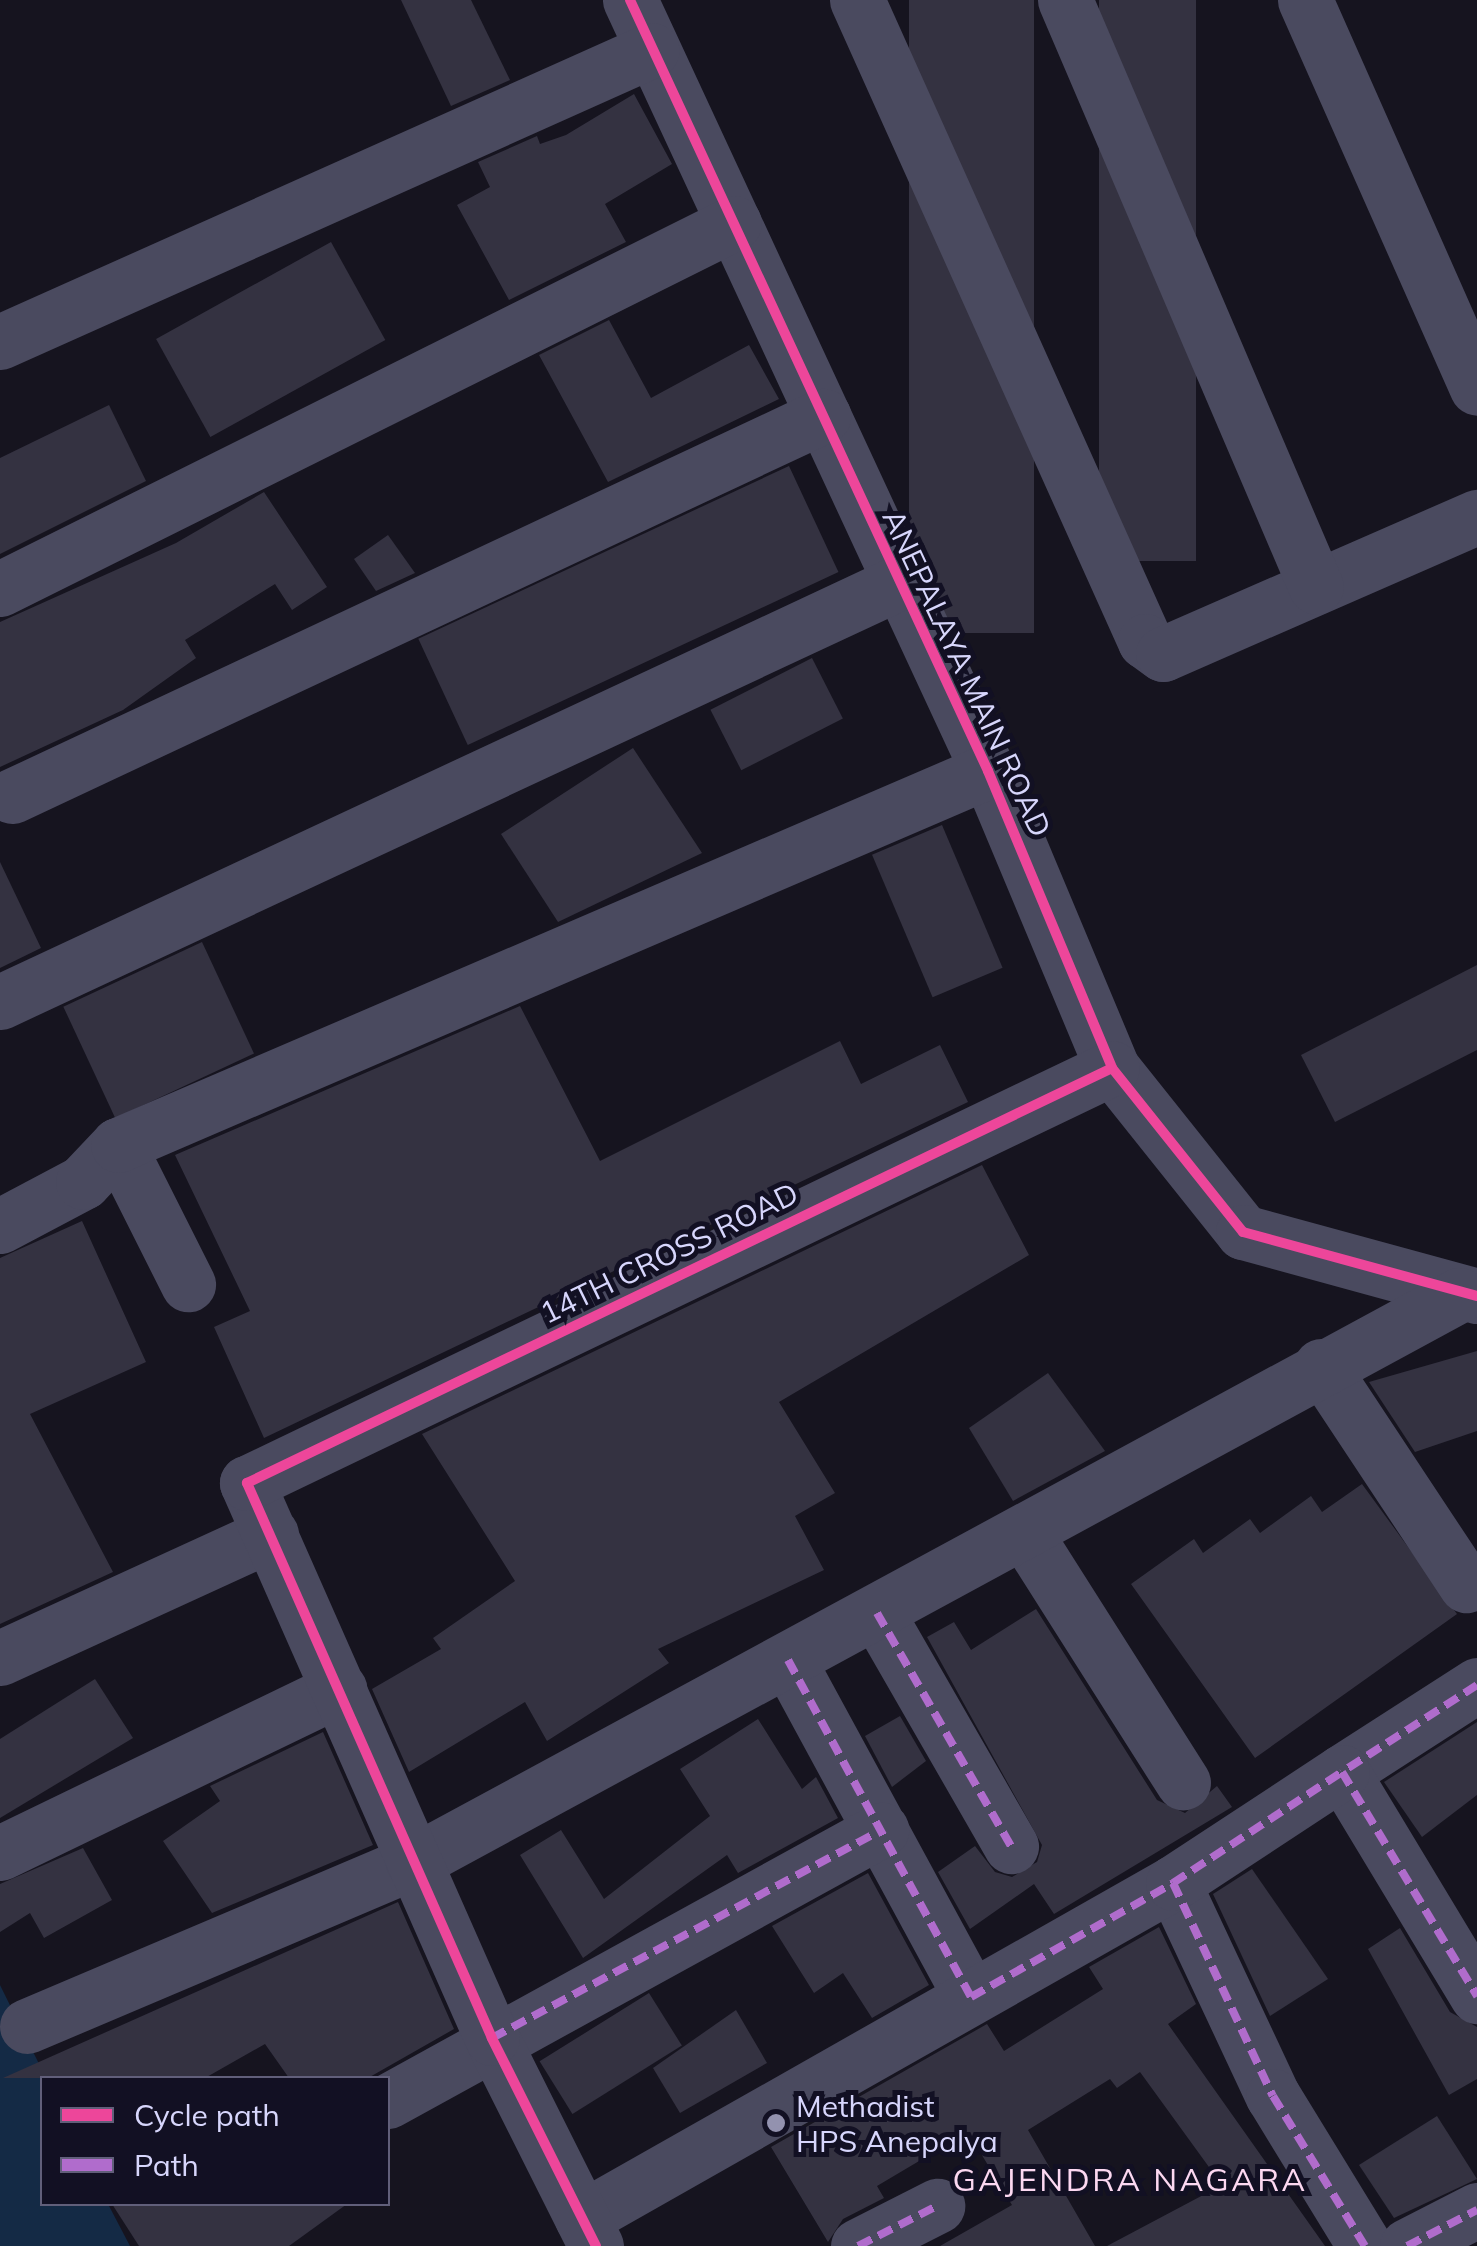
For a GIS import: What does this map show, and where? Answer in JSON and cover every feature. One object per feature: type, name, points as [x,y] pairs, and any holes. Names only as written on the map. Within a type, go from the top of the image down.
[{"type":"street","name":"ANEPALAYA MAIN ROAD","points":[[630,0],[988,771],[1112,1068],[1243,1232],[1468,1296]]},
{"type":"street","points":[[857,0],[1130,624],[1163,654],[1477,517]]},
{"type":"street","points":[[1065,0],[1316,587]]},
{"type":"street","points":[[1305,0],[1477,388]]},
{"type":"street","points":[[0,342],[652,50]]},
{"type":"street","points":[[0,589],[734,223]]},
{"type":"street","points":[[12,796],[823,416]]},
{"type":"street","points":[[0,1002],[898,583]]},
{"type":"street","points":[[0,1226],[83,1182],[118,1144],[988,771]]},
{"type":"street","name":"14TH CROSS ROAD","points":[[271,1534],[246,1483],[1112,1068]]},
{"type":"street","points":[[118,1144],[188,1284]]},
{"type":"street","name":"ANEPALAYA MAIN ROAD","points":[[27,2026],[413,1862],[1026,1535],[1321,1366],[1468,1296]]},
{"type":"street","points":[[1321,1366],[1466,1585]]},
{"type":"street","points":[[0,1658],[271,1534],[492,2038],[589,2232],[970,1997],[1173,1883],[1477,1685]]},
{"type":"street","points":[[1026,1535],[1183,1782]]},
{"type":"street","points":[[877,1613],[1011,1846]]},
{"type":"street","points":[[788,1660],[970,1997]]},
{"type":"street","points":[[0,1852],[340,1689]]},
{"type":"street","points":[[1342,1772],[1477,1996]]},
{"type":"street","points":[[390,2100],[492,2038],[882,1830]]},
{"type":"street","points":[[1173,1883],[1273,2096],[1365,2246]]},
{"type":"street","points":[[858,2246],[936,2206]]},
{"type":"street","points":[[1407,2246],[1477,2210]]},
{"type":"water","points":[[0,1985],[45,2076],[40,2076],[40,2206],[109,2206],[130,2246],[0,2246]]},
{"type":"building","points":[[401,0],[471,0],[510,80],[451,106]]},
{"type":"building","points":[[909,0],[1034,0],[1034,633],[909,633]]},
{"type":"building","points":[[1099,0],[1196,0],[1196,561],[1099,561]]},
{"type":"building","points":[[634,94],[672,164],[605,204],[626,242],[509,300],[457,205],[490,187],[478,162],[537,136],[540,144],[566,135]]},
{"type":"building","points":[[331,242],[385,340],[210,437],[156,339]]},
{"type":"building","points":[[609,320],[651,398],[749,345],[779,399],[608,482],[539,355]]},
{"type":"building","points":[[109,405],[146,481],[0,554],[0,458]]},
{"type":"building","points":[[789,466],[838,572],[468,745],[418,639]]},
{"type":"building","points":[[264,492],[327,587],[292,610],[275,584],[185,640],[196,658],[123,710],[0,767],[0,622],[176,543]]},
{"type":"building","points":[[388,535],[415,573],[376,591],[354,559]]},
{"type":"building","points":[[812,658],[843,719],[741,770],[710,710]]},
{"type":"building","points":[[633,748],[702,853],[558,922],[501,834]]},
{"type":"building","points":[[942,825],[1003,968],[933,997],[872,855]]},
{"type":"building","points":[[0,862],[41,948],[0,968]]},
{"type":"building","points":[[202,942],[254,1053],[115,1118],[63,1007]]},
{"type":"building","points":[[1477,965],[1477,1050],[1335,1122],[1301,1055]]},
{"type":"building","points":[[520,1006],[600,1161],[840,1041],[861,1084],[940,1045],[968,1102],[264,1438],[214,1327],[250,1311],[175,1155]]},
{"type":"building","points":[[982,1165],[1029,1255],[779,1402],[835,1493],[795,1516],[824,1570],[658,1649],[669,1663],[547,1741],[525,1702],[409,1772],[372,1689],[441,1649],[433,1638],[515,1581],[422,1434]]},
{"type":"building","points":[[82,1221],[146,1362],[30,1414],[113,1572],[0,1624],[0,1258]]},
{"type":"building","points":[[1477,1351],[1477,1431],[1415,1452],[1369,1382]]},
{"type":"building","points":[[1048,1373],[1105,1451],[1013,1501],[969,1428]]},
{"type":"building","points":[[1362,1484],[1457,1614],[1255,1758],[1131,1584],[1194,1539],[1203,1553],[1250,1519],[1260,1533],[1311,1496],[1322,1512]]},
{"type":"building","points":[[1036,1609],[1157,1800],[1185,1813],[1217,1786],[1232,1807],[1054,1914],[1034,1884],[970,1929],[938,1872],[975,1846],[995,1872],[1012,1877],[1037,1862],[1042,1845],[927,1637],[954,1622],[971,1650]]},
{"type":"building","points":[[95,1679],[133,1738],[0,1818],[0,1739]]},
{"type":"building","points":[[900,1716],[926,1761],[892,1787],[865,1736]]},
{"type":"building","points":[[758,1719],[802,1789],[816,1777],[838,1818],[738,1873],[727,1855],[583,1958],[520,1855],[561,1830],[604,1899],[710,1816],[680,1769]]},
{"type":"building","points":[[1477,1722],[1477,1795],[1422,1837],[1384,1782]]},
{"type":"building","points":[[323,1732],[373,1845],[212,1913],[163,1841],[220,1801],[210,1786]]},
{"type":"building","points":[[83,1848],[112,1900],[44,1938],[30,1913],[0,1932],[0,1884]]},
{"type":"building","points":[[1252,1869],[1328,1979],[1270,2016],[1213,1894]]},
{"type":"building","points":[[868,1873],[929,1985],[872,2018],[843,1973],[814,1993],[772,1926]]},
{"type":"building","points":[[398,1902],[454,2029],[372,2076],[288,2076],[265,2044],[209,2076],[3,2078]]},
{"type":"building","points":[[1159,1927],[1196,2004],[1168,2024],[1325,2246],[1107,2246],[1222,2185],[1140,2072],[1117,2088],[1110,2079],[1028,2130],[1095,2246],[940,2246],[1012,2205],[968,2132],[877,2186],[884,2198],[843,2219],[828,2242],[771,2147],[987,2024],[1004,2051],[1103,1989],[1089,1967]]},
{"type":"building","points":[[1400,1928],[1450,2012],[1477,2027],[1477,2079],[1449,2095],[1368,1949]]},
{"type":"building","points":[[649,1993],[682,2046],[572,2114],[540,2061]]},
{"type":"building","points":[[736,2010],[767,2063],[680,2113],[653,2068]]},
{"type":"building","points":[[1437,2116],[1477,2179],[1394,2218],[1359,2165]]},
{"type":"building","points":[[113,2206],[344,2206],[289,2246],[139,2246]]},
{"type":"marked path","points":[[877,1613],[1011,1846]]},
{"type":"marked path","points":[[788,1660],[971,1997],[1173,1883],[1342,1772]]},
{"type":"marked path","points":[[1477,1685],[1342,1772],[1477,1996]]},
{"type":"marked path","points":[[492,2038],[881,1830]]},
{"type":"marked path","points":[[1173,1883],[1273,2096],[1365,2246]]},
{"type":"marked path","points":[[858,2246],[937,2206]]},
{"type":"marked path","points":[[1407,2246],[1477,2210]]},
{"type":"cycle path","points":[[630,0],[988,771],[1112,1068],[1243,1232],[1477,1296]]},
{"type":"cycle path","points":[[596,2246],[492,2038],[247,1483],[1112,1068]]},
{"type":"place","name":"Methadist HPS Anepalya","points":[[776,2123]]},
{"type":"district","name":"GAJENDRA NAGARA","points":[[1130,2179]]}]
